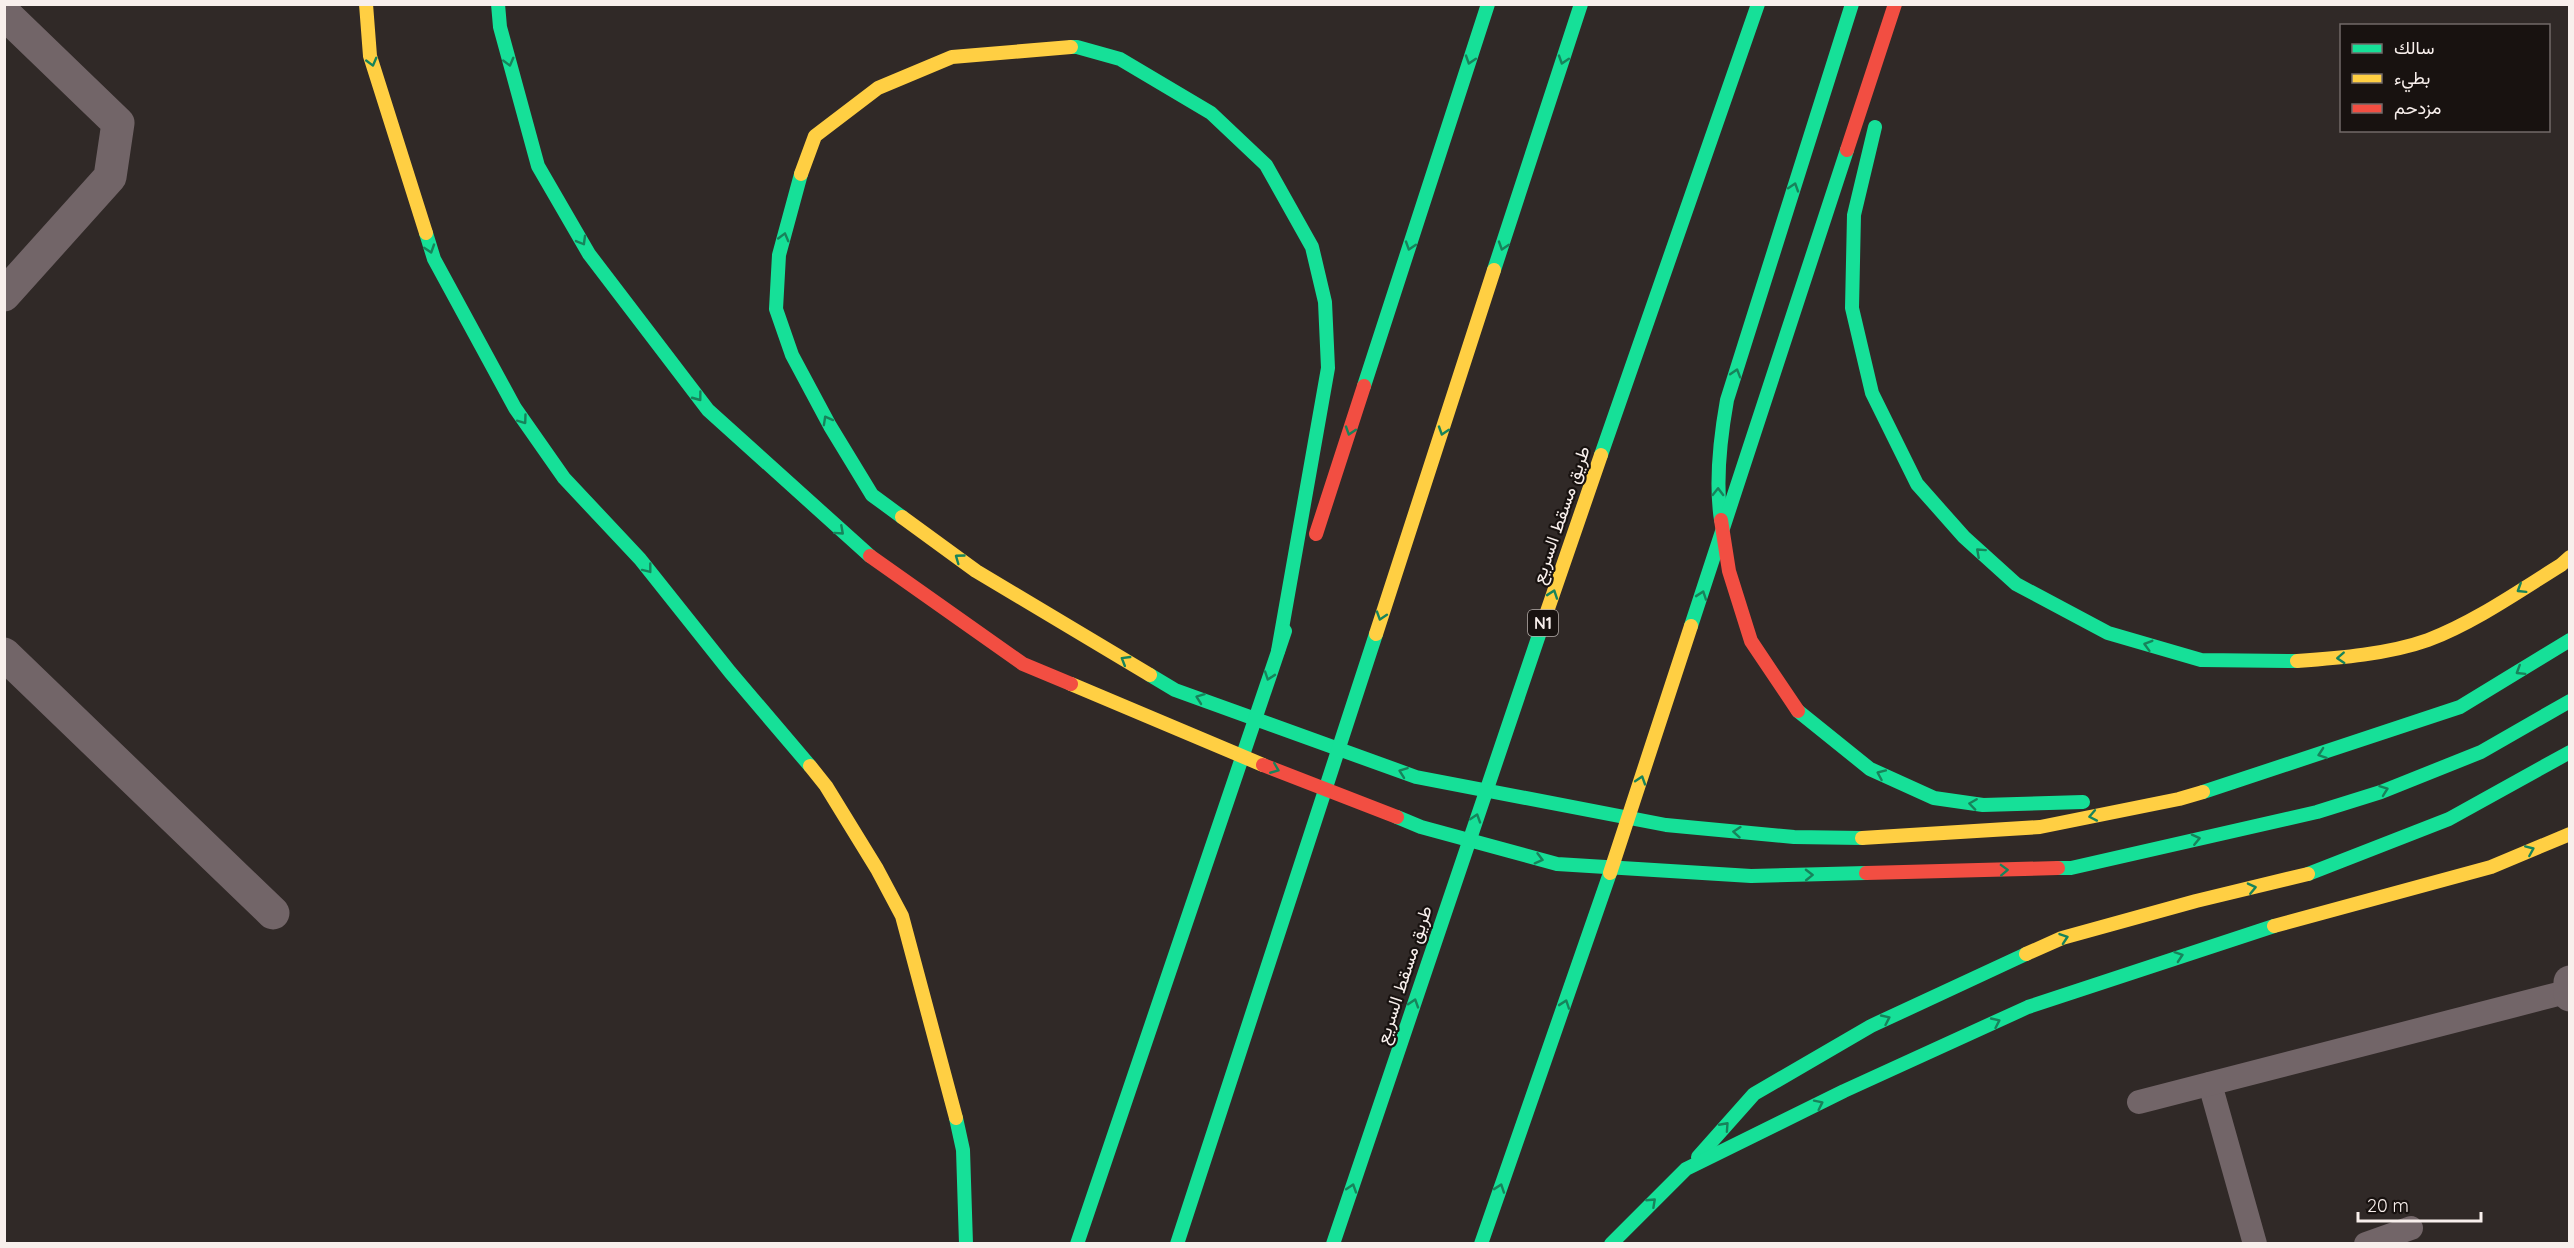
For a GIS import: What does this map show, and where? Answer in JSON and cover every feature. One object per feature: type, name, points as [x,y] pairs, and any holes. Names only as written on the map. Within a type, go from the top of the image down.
[{"type":"highway","points":[[366,4],[370,56],[434,259],[515,408],[564,478],[640,559],[730,672],[826,786],[877,869],[902,916],[946,1075],[963,1150],[966,1244]]},
{"type":"highway","points":[[498,4],[500,27],[538,166],[589,254],[708,410],[862,551],[1023,664],[1202,740],[1421,827],[1557,864],[1751,876],[2071,868],[2317,812],[2381,792],[2481,752],[2570,701]]},
{"type":"highway","points":[[1077,1244],[1278,651],[1488,4]]},
{"type":"highway","points":[[1177,1244],[1581,4]]},
{"type":"highway","name":"طريق مسقط السريع","points":[[1333,1244],[1499,748],[1758,4]]},
{"type":"highway","points":[[1852,4],[1756,304],[1727,400],[1722,429],[1718,500],[1730,571],[1751,641],[1794,708],[1870,769],[1935,798],[1983,805],[2179,800]]},
{"type":"highway","points":[[1481,1244],[1595,920],[1895,4]]},
{"type":"highway","points":[[1891,60],[1905,4]]},
{"type":"highway","points":[[1278,651],[1328,368],[1325,302],[1312,247],[1266,165],[1211,113],[1120,59],[1077,47],[952,57],[878,88],[815,136],[798,181],[779,255],[776,309],[792,355],[830,426],[872,495],[976,571],[1175,690],[1416,777],[1666,825],[1794,837],[1880,838],[2040,827],[2179,800],[2460,707],[2570,640]]},
{"type":"highway","points":[[1878,115],[1854,215],[1852,308],[1872,393],[1917,484],[1964,537],[2016,584],[2108,633],[2201,660],[2277,662],[2354,657],[2428,640],[2477,616],[2561,565],[2570,557]]},
{"type":"highway","points":[[1611,1244],[1686,1170],[1754,1094],[1871,1026],[2062,938],[2196,900],[2306,875],[2449,819],[2570,752]]},
{"type":"highway","points":[[1686,1170],[1844,1091],[2028,1007],[2282,924],[2491,867],[2570,834]]},
{"type":"street","points":[[4,13],[118,123],[110,177],[4,294]]},
{"type":"street","points":[[4,654],[273,913]]},
{"type":"street","points":[[2569,992],[2570,982]]},
{"type":"lane","points":[[2139,1102],[2569,992]]},
{"type":"lane","points":[[2210,1084],[2255,1244]]},
{"type":"lane","points":[[2366,1244],[2411,1228]]},
{"type":"traffic: fast","points":[[498,4],[500,27],[538,166],[589,254],[708,410],[870,556]]},
{"type":"traffic: fast","points":[[1364,386],[1488,4]]},
{"type":"traffic: fast","points":[[1494,270],[1581,4]]},
{"type":"traffic: fast","points":[[1601,455],[1758,4]]},
{"type":"traffic: fast","points":[[1721,520],[1718,490],[1719,460],[1727,400],[1852,4]]},
{"type":"traffic: fast","points":[[1071,47],[1120,59],[1211,113],[1266,165],[1312,247],[1325,302],[1328,368],[1278,651]]},
{"type":"traffic: fast","points":[[1875,127],[1854,215],[1852,308],[1872,393],[1917,484],[1964,537],[2016,584],[2108,633],[2201,660],[2297,661]]},
{"type":"traffic: fast","points":[[1691,626],[1847,150]]},
{"type":"traffic: fast","points":[[801,174],[779,255],[776,309],[792,355],[830,426],[872,495],[902,517]]},
{"type":"traffic: fast","points":[[426,233],[434,259],[515,408],[564,478],[640,559],[730,672],[810,766]]},
{"type":"traffic: fast","points":[[1333,1244],[1541,629]]},
{"type":"traffic: fast","points":[[1077,1244],[1285,631]]},
{"type":"traffic: fast","points":[[1177,1244],[1376,634]]},
{"type":"traffic: fast","points":[[2203,792],[2460,707],[2570,640]]},
{"type":"traffic: fast","points":[[1150,675],[1175,690],[1416,777],[1666,825],[1794,837],[1862,838]]},
{"type":"traffic: fast","points":[[2058,868],[2071,868],[2317,812],[2381,792],[2481,752],[2570,701]]},
{"type":"traffic: fast","points":[[1798,711],[1870,769],[1934,798],[1983,805],[2083,802]]},
{"type":"traffic: fast","points":[[2308,874],[2449,819],[2570,752]]},
{"type":"traffic: fast","points":[[1397,817],[1421,827],[1557,864],[1751,876],[1866,873]]},
{"type":"traffic: fast","points":[[1481,1244],[1610,873]]},
{"type":"traffic: fast","points":[[1611,1244],[1686,1169],[1844,1091],[2028,1007],[2274,926]]},
{"type":"traffic: fast","points":[[1698,1157],[1754,1094],[1871,1026],[2026,954]]},
{"type":"traffic: fast","points":[[956,1118],[963,1150],[966,1244]]},
{"type":"traffic: slow","points":[[366,4],[370,56],[426,233]]},
{"type":"traffic: slow","points":[[801,174],[815,136],[878,88],[952,57],[1071,47]]},
{"type":"traffic: slow","points":[[1376,634],[1494,270]]},
{"type":"traffic: slow","points":[[1541,629],[1601,455]]},
{"type":"traffic: slow","points":[[902,517],[976,571],[1150,675]]},
{"type":"traffic: slow","points":[[2297,661],[2380,652],[2428,640],[2496,606],[2570,557]]},
{"type":"traffic: slow","points":[[1610,873],[1691,626]]},
{"type":"traffic: slow","points":[[1071,684],[1263,765]]},
{"type":"traffic: slow","points":[[810,766],[826,786],[877,869],[902,916],[956,1118]]},
{"type":"traffic: slow","points":[[1862,838],[2040,827],[2179,799],[2203,792]]},
{"type":"traffic: slow","points":[[2274,926],[2491,867],[2570,834]]},
{"type":"traffic: slow","points":[[2026,954],[2062,938],[2196,901],[2308,874]]},
{"type":"traffic: jam","points":[[1847,150],[1895,4]]},
{"type":"traffic: jam","points":[[1316,534],[1364,386]]},
{"type":"traffic: jam","points":[[1721,520],[1729,571],[1751,641],[1798,711]]},
{"type":"traffic: jam","points":[[870,556],[1023,664],[1071,684]]},
{"type":"traffic: jam","points":[[1263,765],[1397,817]]},
{"type":"traffic: jam","points":[[1866,873],[2058,868]]}]
